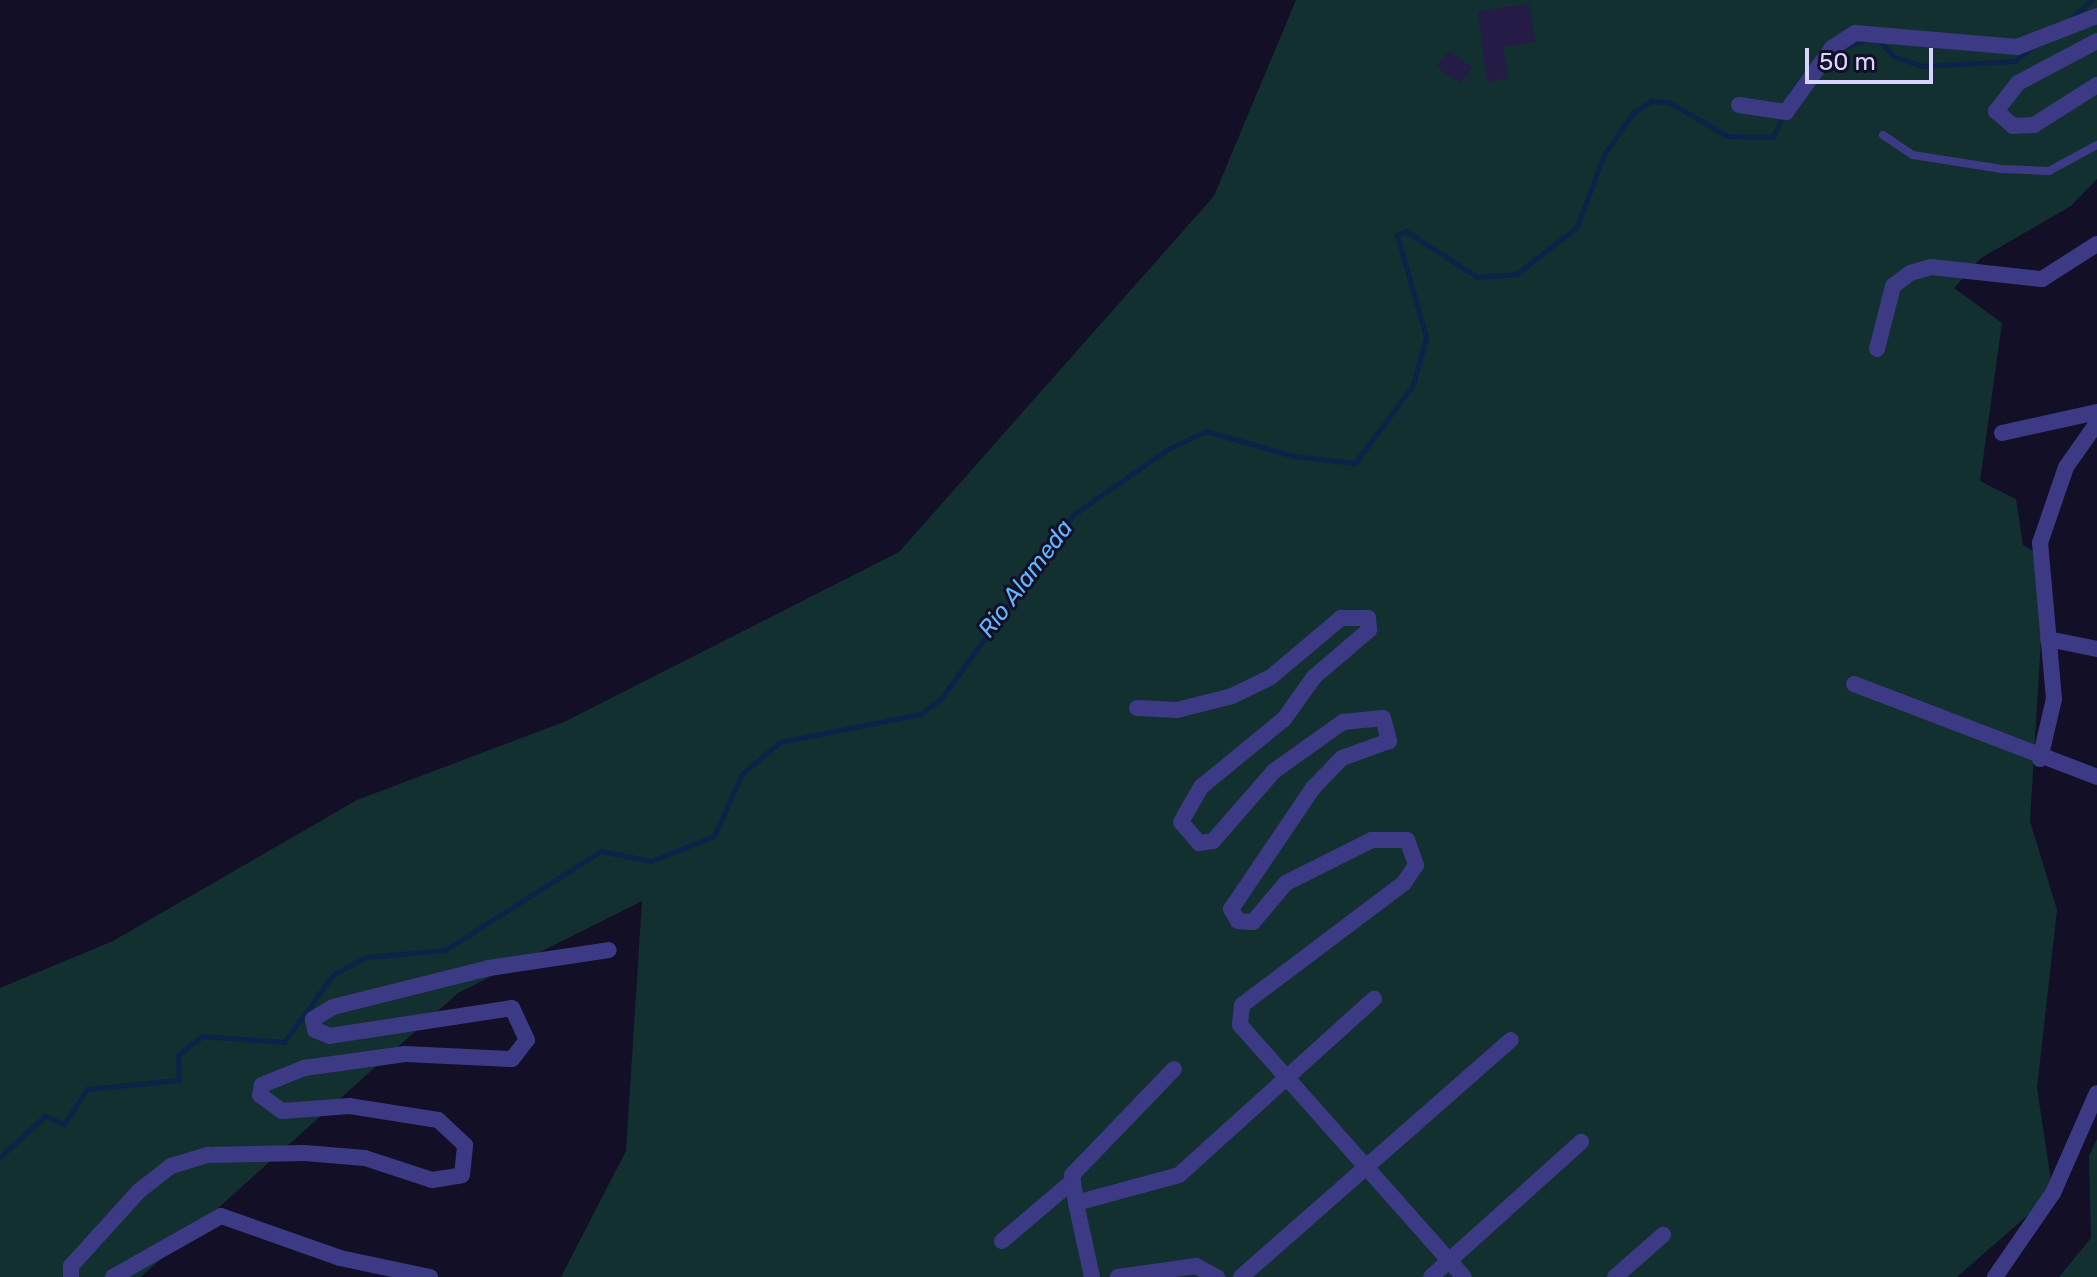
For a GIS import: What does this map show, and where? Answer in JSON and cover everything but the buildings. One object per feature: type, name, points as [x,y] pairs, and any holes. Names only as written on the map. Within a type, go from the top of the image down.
[{"type":"street","points":[[1739,105],[1786,112],[1832,48],[1855,33],[2017,47],[2097,16]]},
{"type":"street","points":[[2097,41],[2018,83],[1996,111],[2013,126],[2034,125],[2097,85]]},
{"type":"street","points":[[1877,349],[1893,286],[1910,273],[1931,267],[2042,279],[2097,244]]},
{"type":"street","points":[[2002,433],[2097,412]]},
{"type":"street","points":[[2040,759],[2054,699],[2038,568],[2042,530],[2066,467],[2097,423]]},
{"type":"street","points":[[1137,708],[1177,710],[1232,696],[1271,677],[1341,618],[1368,618],[1369,630],[1314,677],[1284,719],[1201,787],[1183,811],[1187,834],[1213,841],[1274,771],[1343,722],[1377,714],[1391,733],[1383,745],[1342,758],[1313,788],[1231,909],[1238,921],[1253,922],[1286,883],[1372,840],[1407,840],[1416,851],[1404,883],[1238,1012],[1240,1025],[1283,1076],[1464,1277]]},
{"type":"street","points":[[2048,639],[2097,649]]},
{"type":"street","points":[[1854,684],[2040,759],[2097,777]]},
{"type":"street","points":[[71,1277],[71,1266],[139,1191],[171,1166],[208,1155],[305,1153],[365,1158],[432,1180],[462,1175],[465,1145],[438,1120],[350,1106],[282,1111],[260,1095],[262,1085],[304,1068],[405,1054],[512,1059],[527,1040],[527,1027],[512,1008],[330,1036],[315,1030],[313,1019],[333,1007],[489,968],[609,950]]},
{"type":"street","points":[[1076,1203],[1179,1175],[1283,1076],[1374,999]]},
{"type":"street","points":[[1241,1277],[1511,1040]]},
{"type":"street","points":[[1002,1241],[1068,1185],[1174,1069]]},
{"type":"street","points":[[1995,1277],[2053,1193],[2097,1093]]},
{"type":"street","points":[[1431,1277],[1581,1142]]},
{"type":"street","points":[[1068,1185],[1076,1203],[1092,1277]]},
{"type":"street","points":[[113,1277],[221,1216],[340,1258],[430,1277]]},
{"type":"street","points":[[1615,1277],[1663,1235]]},
{"type":"street","points":[[1118,1277],[1196,1266],[1217,1277]]},
{"type":"lane","points":[[1883,135],[1913,155],[2002,169],[2049,171],[2097,145]]},
{"type":"green space","points":[[1296,0],[2097,0],[2097,179],[2071,206],[1981,258],[1954,288],[2002,323],[1980,481],[2016,499],[2023,545],[2046,558],[2030,821],[2057,910],[2037,1088],[2053,1193],[1957,1277],[561,1277],[626,1151],[642,901],[458,993],[141,1277],[0,1277],[0,988],[113,941],[357,800],[564,722],[899,552],[1214,196]]},
{"type":"green space","points":[[2097,1139],[2097,1277],[2059,1277],[2091,1238],[2089,1156]]},
{"type":"waterway","name":"Rio Alameda","points":[[2070,19],[2092,0]]},
{"type":"waterway","name":"Rio Alameda","points":[[1846,46],[1867,39]]},
{"type":"waterway","name":"Rio Alameda","points":[[1881,42],[1893,56],[1922,66],[2015,61],[2030,49]]},
{"type":"waterway","name":"Rio Alameda","points":[[1790,94],[1808,71]]},
{"type":"waterway","name":"Rio Alameda","points":[[0,1157],[45,1116],[64,1124],[87,1089],[179,1080],[178,1055],[202,1036],[284,1042],[333,975],[366,957],[445,950],[601,851],[651,861],[714,836],[742,774],[780,742],[920,714],[941,699],[1073,515],[1168,449],[1206,431],[1294,456],[1355,463],[1413,385],[1426,337],[1397,235],[1406,231],[1477,277],[1516,274],[1576,228],[1605,153],[1633,113],[1651,101],[1669,102],[1727,136],[1773,137],[1783,115]]}]
